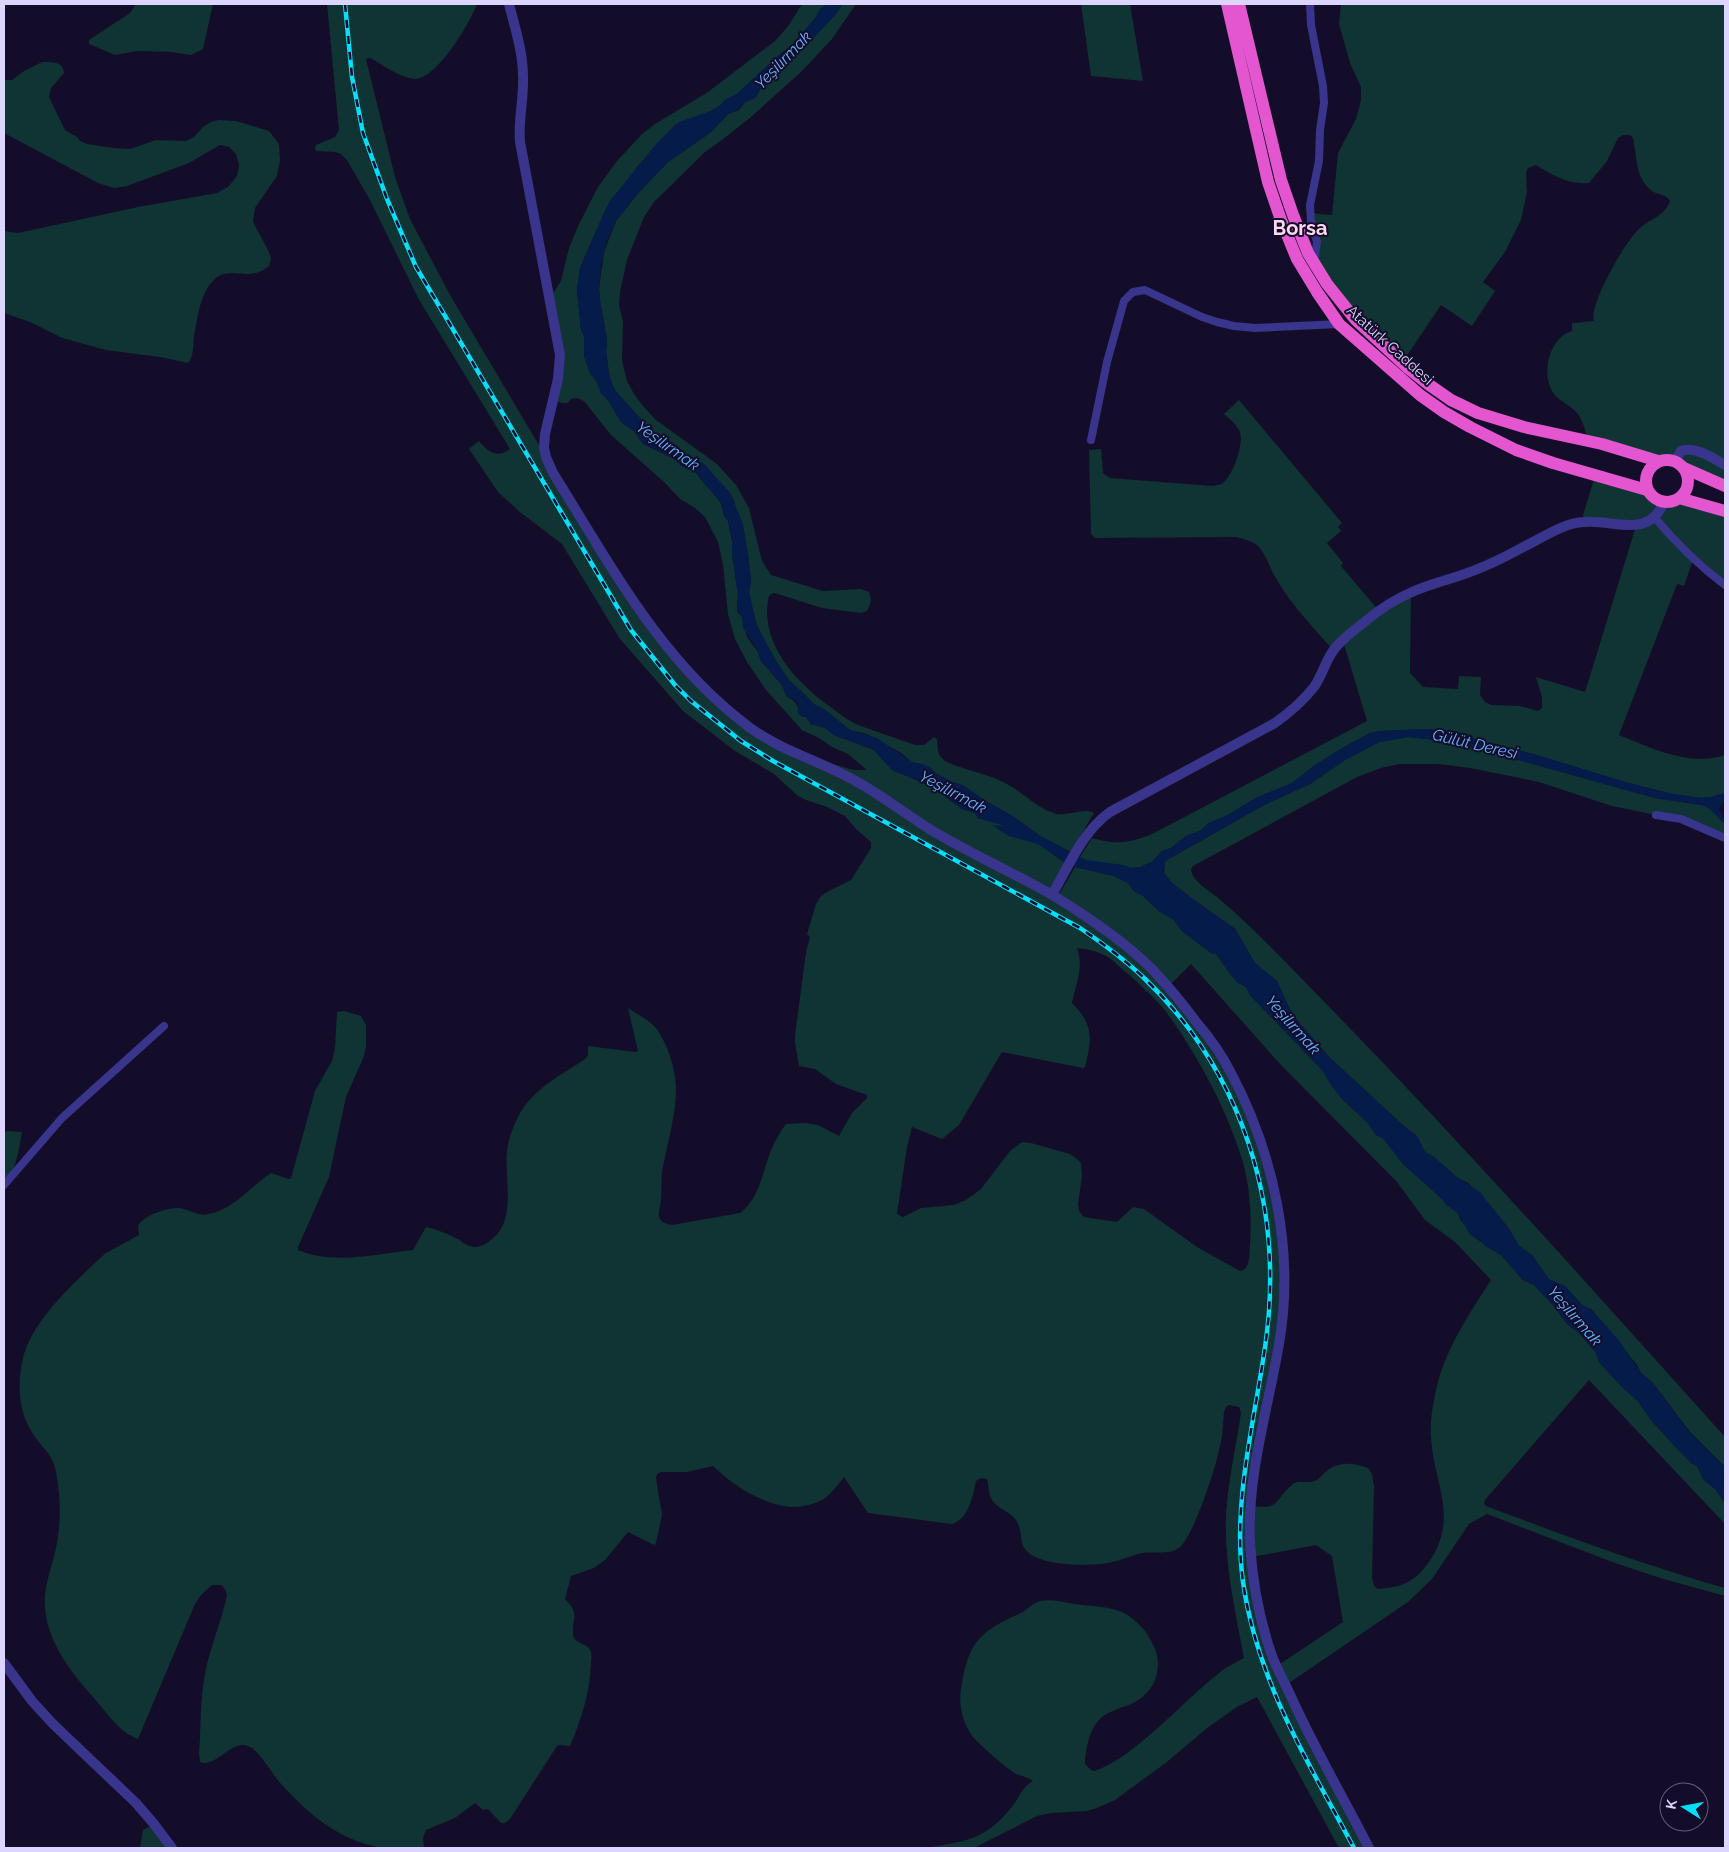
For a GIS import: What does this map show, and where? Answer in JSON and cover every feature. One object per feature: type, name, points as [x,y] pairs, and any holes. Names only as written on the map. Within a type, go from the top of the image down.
[{"type":"highway","name":"Atatürk Caddesi","points":[[1227,4],[1268,182],[1281,220],[1297,259],[1317,292],[1340,324],[1420,395],[1470,427],[1516,450],[1553,463],[1648,490],[1656,499],[1664,502]]},
{"type":"highway","name":"Atatürk Caddesi","points":[[1239,4],[1281,180],[1292,215],[1314,263],[1327,284],[1355,319],[1408,368],[1451,400],[1478,413],[1499,421],[1595,442],[1658,461],[1668,459],[1725,486]]},
{"type":"highway","points":[[1648,490],[1647,473],[1651,466],[1658,461]]},
{"type":"highway","points":[[1664,502],[1680,498],[1685,492],[1688,478],[1679,464]]},
{"type":"highway","points":[[1680,498],[1725,511]]},
{"type":"street","points":[[509,4],[523,64],[519,128],[520,142],[560,348],[558,379],[545,434],[544,448],[553,473],[645,619],[689,671],[751,729],[778,745],[856,781],[932,831],[1052,895],[1132,951],[1180,1001],[1210,1039],[1231,1072],[1264,1149],[1271,1175],[1281,1233],[1284,1302],[1279,1346],[1256,1459],[1252,1490],[1250,1542],[1260,1614],[1276,1666],[1301,1719],[1369,1848]]},
{"type":"street","points":[[1310,4],[1311,25],[1323,86],[1324,103],[1320,130],[1319,161],[1310,205],[1311,222],[1317,242],[1314,263]]},
{"type":"street","points":[[1092,440],[1113,339],[1124,301],[1132,292],[1150,291],[1202,316],[1234,326],[1255,328],[1340,324]]},
{"type":"street","points":[[1679,464],[1681,451],[1689,449],[1725,465]]},
{"type":"street","points":[[1052,895],[1099,820],[1110,812],[1258,734],[1289,713],[1321,677],[1333,650],[1367,620],[1411,592],[1482,568],[1544,536],[1574,523],[1596,522],[1636,525],[1654,517],[1664,502]]},
{"type":"street","points":[[1654,517],[1674,542],[1708,573],[1725,585]]},
{"type":"street","points":[[1656,815],[1681,819],[1725,838]]},
{"type":"street","points":[[4,1185],[62,1118],[164,1026]]},
{"type":"street","points":[[4,1664],[32,1701],[53,1724],[136,1803],[172,1848]]},
{"type":"green space","points":[[136,4],[213,4],[203,49],[191,55],[171,52],[137,51],[115,55],[89,44],[89,40],[130,13]]},
{"type":"green space","points":[[327,4],[477,4],[452,49],[424,77],[409,78],[370,58],[366,59],[395,177],[410,219],[450,295],[546,457],[670,650],[751,729],[819,760],[854,770],[867,770],[848,754],[802,730],[766,690],[747,662],[735,639],[728,614],[723,565],[718,542],[705,517],[680,499],[664,482],[611,435],[584,401],[577,398],[571,399],[568,403],[553,400],[558,379],[550,298],[561,281],[569,248],[598,187],[617,161],[642,134],[708,92],[775,41],[789,25],[802,4],[828,4],[820,9],[816,17],[794,43],[737,94],[725,100],[711,111],[675,125],[637,167],[628,181],[610,201],[580,268],[577,290],[581,330],[584,336],[584,356],[590,373],[597,382],[601,393],[608,400],[621,422],[634,431],[643,444],[676,460],[680,465],[695,472],[721,503],[724,516],[728,521],[732,541],[738,594],[737,611],[742,617],[747,637],[758,652],[761,661],[782,685],[787,697],[798,707],[801,716],[806,717],[811,724],[825,728],[834,735],[874,750],[892,770],[939,792],[962,809],[975,813],[978,818],[1010,827],[995,826],[999,830],[1031,840],[1044,847],[1065,862],[1057,898],[1075,867],[1114,876],[1128,883],[1134,891],[1143,896],[1159,911],[1174,920],[1182,931],[1211,953],[1216,954],[1237,982],[1246,987],[1250,995],[1323,1071],[1342,1099],[1368,1123],[1376,1135],[1383,1138],[1403,1164],[1458,1213],[1460,1219],[1474,1237],[1501,1255],[1523,1280],[1534,1285],[1553,1305],[1567,1324],[1579,1333],[1596,1353],[1599,1362],[1637,1400],[1652,1421],[1691,1463],[1697,1466],[1703,1479],[1716,1490],[1725,1503],[1725,1524],[1589,1380],[1485,1500],[1484,1504],[1605,1550],[1725,1588],[1725,1596],[1615,1563],[1487,1514],[1469,1524],[1432,1579],[1408,1602],[1286,1685],[1369,1848],[1339,1848],[1257,1697],[1237,1707],[1207,1728],[1167,1762],[1115,1800],[1087,1811],[1051,1813],[1037,1816],[974,1848],[925,1848],[973,1838],[992,1827],[1033,1781],[1011,1771],[994,1757],[973,1737],[963,1718],[961,1690],[969,1656],[980,1638],[997,1625],[1021,1613],[1037,1602],[1044,1600],[1114,1609],[1130,1616],[1147,1634],[1157,1655],[1156,1678],[1144,1696],[1105,1715],[1095,1725],[1088,1742],[1085,1764],[1095,1771],[1111,1764],[1142,1741],[1221,1672],[1244,1658],[1231,1586],[1226,1533],[1228,1490],[1241,1413],[1239,1407],[1229,1405],[1224,1412],[1221,1442],[1209,1484],[1198,1516],[1185,1541],[1179,1548],[1169,1552],[1143,1553],[1108,1563],[1088,1565],[1064,1564],[1031,1555],[1023,1546],[1020,1528],[1016,1520],[991,1498],[987,1479],[981,1478],[976,1481],[972,1499],[966,1512],[958,1521],[952,1524],[868,1513],[844,1477],[824,1499],[806,1506],[791,1507],[762,1500],[735,1485],[713,1466],[687,1472],[661,1472],[657,1474],[662,1515],[656,1543],[654,1545],[628,1532],[605,1560],[594,1568],[571,1576],[565,1599],[574,1612],[573,1634],[578,1642],[590,1649],[591,1656],[587,1696],[570,1746],[557,1746],[510,1819],[505,1823],[501,1823],[488,1809],[483,1810],[475,1803],[455,1818],[426,1830],[423,1838],[424,1848],[391,1848],[370,1845],[355,1841],[341,1834],[303,1806],[281,1784],[263,1759],[252,1748],[245,1745],[232,1749],[213,1761],[200,1762],[201,1707],[204,1680],[208,1659],[227,1595],[221,1585],[212,1585],[201,1595],[195,1604],[138,1739],[125,1732],[114,1722],[75,1676],[59,1651],[48,1624],[45,1610],[45,1595],[57,1543],[60,1520],[59,1496],[55,1466],[33,1434],[24,1416],[20,1397],[23,1358],[35,1331],[54,1304],[106,1253],[139,1235],[138,1226],[140,1222],[156,1213],[174,1208],[205,1215],[209,1214],[234,1202],[271,1173],[291,1178],[315,1091],[332,1061],[335,1048],[337,1012],[344,1011],[361,1016],[366,1025],[366,1047],[346,1097],[329,1177],[298,1247],[298,1250],[326,1257],[370,1256],[413,1250],[426,1227],[473,1247],[482,1246],[492,1239],[500,1231],[507,1210],[508,1147],[511,1133],[519,1115],[532,1097],[540,1090],[585,1059],[588,1055],[588,1046],[638,1051],[628,1008],[650,1022],[657,1029],[669,1053],[675,1075],[675,1110],[662,1172],[659,1213],[660,1219],[666,1224],[672,1225],[740,1213],[747,1207],[757,1192],[772,1148],[786,1124],[805,1123],[818,1125],[839,1136],[852,1113],[867,1098],[867,1095],[836,1084],[815,1069],[799,1066],[795,1035],[806,952],[810,937],[807,934],[816,904],[821,896],[851,880],[871,848],[871,842],[845,816],[798,796],[774,774],[735,751],[683,711],[620,639],[562,544],[520,512],[498,492],[469,449],[479,441],[493,453],[501,454],[510,449],[418,298],[370,200],[347,160],[341,154],[335,152],[316,151],[316,145],[335,137],[339,130]],"holes":[[[1077,948],[1102,954],[1109,958],[1153,997],[1167,1013],[1210,1083],[1228,1121],[1242,1159],[1247,1180],[1251,1234],[1249,1261],[1244,1270],[1240,1271],[1197,1247],[1144,1209],[1133,1207],[1117,1222],[1084,1217],[1079,1211],[1078,1205],[1082,1175],[1081,1163],[1070,1154],[1031,1143],[1022,1142],[1010,1151],[981,1189],[966,1200],[954,1205],[921,1208],[903,1217],[897,1214],[907,1147],[912,1127],[942,1139],[959,1125],[1002,1052],[1085,1067],[1090,1040],[1088,1026],[1072,1003],[1080,968]],[[1191,964],[1281,1065],[1397,1182],[1425,1220],[1455,1242],[1491,1280],[1450,1349],[1439,1379],[1434,1400],[1431,1437],[1444,1515],[1443,1530],[1438,1546],[1424,1569],[1413,1579],[1401,1585],[1378,1589],[1374,1586],[1372,1578],[1374,1486],[1372,1474],[1368,1468],[1352,1464],[1342,1464],[1325,1472],[1315,1481],[1295,1483],[1273,1505],[1251,1506],[1284,1302],[1271,1175],[1231,1072],[1168,987]],[[1316,1545],[1332,1556],[1343,1622],[1277,1666],[1252,1557]]]},
{"type":"green space","points":[[842,4],[856,4],[832,39],[801,72],[751,117],[705,152],[654,202],[644,217],[627,260],[620,292],[619,305],[623,322],[622,360],[627,381],[634,394],[656,420],[717,464],[736,485],[749,508],[762,561],[771,575],[823,591],[861,589],[869,592],[871,599],[869,606],[867,611],[861,613],[822,608],[773,593],[769,596],[767,613],[769,630],[775,645],[783,660],[806,687],[858,725],[915,745],[924,745],[934,737],[937,739],[940,756],[945,761],[1000,780],[1050,812],[1062,814],[1090,811],[1094,813],[1071,852],[1040,836],[1014,817],[964,786],[935,773],[925,765],[912,762],[901,753],[867,734],[850,730],[824,709],[815,705],[789,680],[771,654],[755,621],[749,592],[751,581],[748,554],[734,501],[730,493],[719,483],[706,466],[698,461],[689,459],[677,446],[650,429],[617,394],[610,380],[606,351],[607,341],[599,289],[604,252],[616,221],[644,186],[668,162],[711,132],[728,114],[739,110],[745,102],[755,98],[760,90],[836,14]]},
{"type":"green space","points":[[1081,4],[1130,4],[1143,81],[1091,76]]},
{"type":"green space","points":[[1341,4],[1725,4],[1725,486],[1672,460],[1663,460],[1588,440],[1579,415],[1556,396],[1549,383],[1548,365],[1553,348],[1558,340],[1572,331],[1572,323],[1594,321],[1594,313],[1602,288],[1617,259],[1633,235],[1661,214],[1670,201],[1652,191],[1642,180],[1633,138],[1630,135],[1623,135],[1618,138],[1607,161],[1589,183],[1568,181],[1536,165],[1528,168],[1526,173],[1527,192],[1521,220],[1505,252],[1483,282],[1495,291],[1472,326],[1441,305],[1402,363],[1355,319],[1314,263],[1317,251],[1310,213],[1332,215],[1338,153],[1356,119],[1361,100],[1361,87],[1350,63],[1339,24]]},
{"type":"green space","points":[[42,62],[56,63],[62,66],[64,73],[51,88],[49,97],[65,130],[87,144],[130,149],[156,140],[186,141],[194,137],[203,127],[219,120],[236,121],[269,131],[279,144],[280,160],[277,176],[255,208],[253,222],[271,258],[269,266],[253,273],[225,274],[212,282],[208,287],[200,308],[192,354],[188,363],[160,357],[106,350],[62,338],[30,322],[4,313],[4,231],[18,233],[138,207],[217,193],[229,186],[237,176],[239,165],[236,154],[229,147],[220,145],[189,163],[127,186],[114,188],[98,183],[4,133],[4,80],[12,80],[24,71]]},
{"type":"green space","points":[[1239,400],[1342,523],[1338,527],[1341,531],[1327,543],[1343,563],[1341,566],[1379,611],[1411,592],[1410,673],[1423,687],[1458,689],[1459,676],[1481,677],[1480,695],[1485,702],[1491,705],[1520,706],[1538,711],[1542,708],[1542,697],[1536,677],[1585,692],[1636,526],[1585,522],[1583,515],[1595,476],[1650,493],[1660,501],[1676,500],[1725,511],[1725,585],[1693,560],[1684,586],[1677,584],[1619,735],[1658,750],[1684,757],[1698,759],[1725,755],[1725,793],[1701,798],[1672,794],[1475,739],[1454,731],[1428,729],[1380,731],[1370,733],[1339,750],[1315,765],[1292,783],[1256,798],[1228,815],[1209,823],[1200,831],[1186,836],[1171,848],[1162,851],[1152,862],[1140,867],[1130,868],[1122,865],[1090,862],[1080,857],[1092,838],[1108,842],[1122,842],[1152,834],[1367,721],[1343,641],[1333,650],[1289,599],[1264,554],[1256,544],[1236,537],[1095,538],[1091,534],[1089,450],[1101,449],[1103,473],[1110,478],[1212,486],[1221,484],[1227,479],[1234,467],[1241,437],[1237,427],[1224,414]]},
{"type":"green space","points":[[1408,737],[1490,752],[1655,798],[1702,805],[1710,809],[1725,824],[1725,838],[1704,828],[1612,806],[1539,782],[1470,768],[1439,764],[1399,764],[1381,768],[1357,777],[1193,866],[1191,869],[1197,881],[1262,938],[1412,1093],[1725,1437],[1725,1467],[1690,1432],[1653,1383],[1641,1373],[1637,1365],[1591,1309],[1583,1306],[1565,1286],[1549,1280],[1532,1255],[1519,1246],[1509,1229],[1490,1205],[1468,1183],[1458,1178],[1434,1157],[1425,1152],[1417,1136],[1329,1057],[1292,1014],[1277,981],[1255,963],[1235,929],[1190,897],[1164,874],[1165,861],[1266,804],[1310,784],[1345,760],[1379,742]]},
{"type":"green space","points":[[7,1131],[22,1132],[14,1167],[4,1185],[4,1133]]},
{"type":"green space","points":[[154,1824],[172,1848],[140,1848],[143,1830]]},
{"type":"water","points":[[828,4],[842,4],[836,14],[760,90],[755,98],[745,102],[738,110],[728,114],[711,132],[668,162],[633,199],[616,221],[606,243],[601,265],[599,289],[607,341],[606,351],[609,374],[614,389],[650,429],[677,446],[689,459],[703,463],[730,493],[743,524],[751,581],[749,592],[757,626],[778,664],[789,680],[815,705],[824,709],[850,730],[877,738],[912,762],[925,765],[935,773],[964,786],[1014,817],[1040,836],[1086,860],[1123,865],[1130,868],[1140,867],[1152,862],[1162,851],[1171,848],[1186,836],[1200,831],[1209,823],[1228,815],[1256,798],[1292,783],[1315,765],[1339,750],[1370,733],[1380,731],[1428,729],[1454,731],[1475,739],[1672,794],[1701,798],[1725,793],[1725,801],[1719,807],[1725,824],[1710,809],[1702,805],[1655,798],[1490,752],[1408,737],[1379,742],[1345,760],[1310,784],[1266,804],[1168,859],[1165,862],[1163,871],[1172,883],[1235,929],[1255,963],[1277,981],[1292,1014],[1329,1057],[1417,1136],[1425,1152],[1434,1157],[1458,1178],[1480,1192],[1509,1229],[1519,1246],[1532,1255],[1549,1279],[1565,1286],[1583,1306],[1590,1309],[1601,1320],[1620,1342],[1641,1373],[1653,1383],[1689,1432],[1725,1467],[1725,1503],[1716,1490],[1703,1479],[1697,1466],[1691,1463],[1671,1442],[1652,1421],[1637,1400],[1599,1362],[1596,1353],[1579,1333],[1567,1324],[1553,1305],[1534,1285],[1523,1280],[1501,1255],[1485,1246],[1479,1239],[1470,1235],[1458,1213],[1446,1205],[1442,1199],[1403,1164],[1383,1138],[1376,1135],[1368,1123],[1342,1099],[1323,1071],[1250,995],[1246,987],[1237,982],[1216,954],[1211,953],[1182,931],[1174,920],[1159,911],[1143,896],[1134,891],[1128,883],[1114,876],[1075,867],[1038,844],[1009,836],[990,825],[1006,826],[978,818],[975,813],[962,809],[939,792],[892,770],[874,750],[834,735],[825,728],[811,724],[806,717],[798,714],[798,704],[795,700],[787,697],[782,685],[761,661],[758,651],[743,628],[742,617],[737,609],[738,594],[732,541],[728,521],[724,516],[721,503],[695,472],[680,465],[676,460],[643,444],[634,431],[621,422],[608,400],[601,393],[597,382],[590,373],[584,356],[584,336],[581,330],[577,290],[580,268],[610,201],[657,143],[679,122],[711,111],[725,100],[737,94],[794,43],[816,17],[820,9]]},
{"type":"railway","points":[[345,4],[352,77],[363,133],[387,199],[416,267],[631,630],[675,685],[691,701],[741,741],[773,761],[1080,928],[1121,958],[1144,978],[1178,1015],[1207,1056],[1231,1099],[1249,1144],[1261,1192],[1268,1240],[1270,1290],[1266,1340],[1246,1461],[1240,1521],[1243,1582],[1250,1618],[1272,1687],[1302,1752],[1354,1848]]},
{"type":"district","name":"Borsa","points":[[1300,228]]},
{"type":"water label","name":"Yeşilırmak","points":[[783,60]]},
{"type":"water label","name":"Yeşilırmak","points":[[668,446]]},
{"type":"water label","name":"Gülüt Deresi","points":[[1475,744]]},
{"type":"water label","name":"Yeşilırmak","points":[[953,792]]},
{"type":"water label","name":"Yeşilırmak","points":[[1293,1025]]},
{"type":"water label","name":"Yeşilırmak","points":[[1575,1316]]}]
